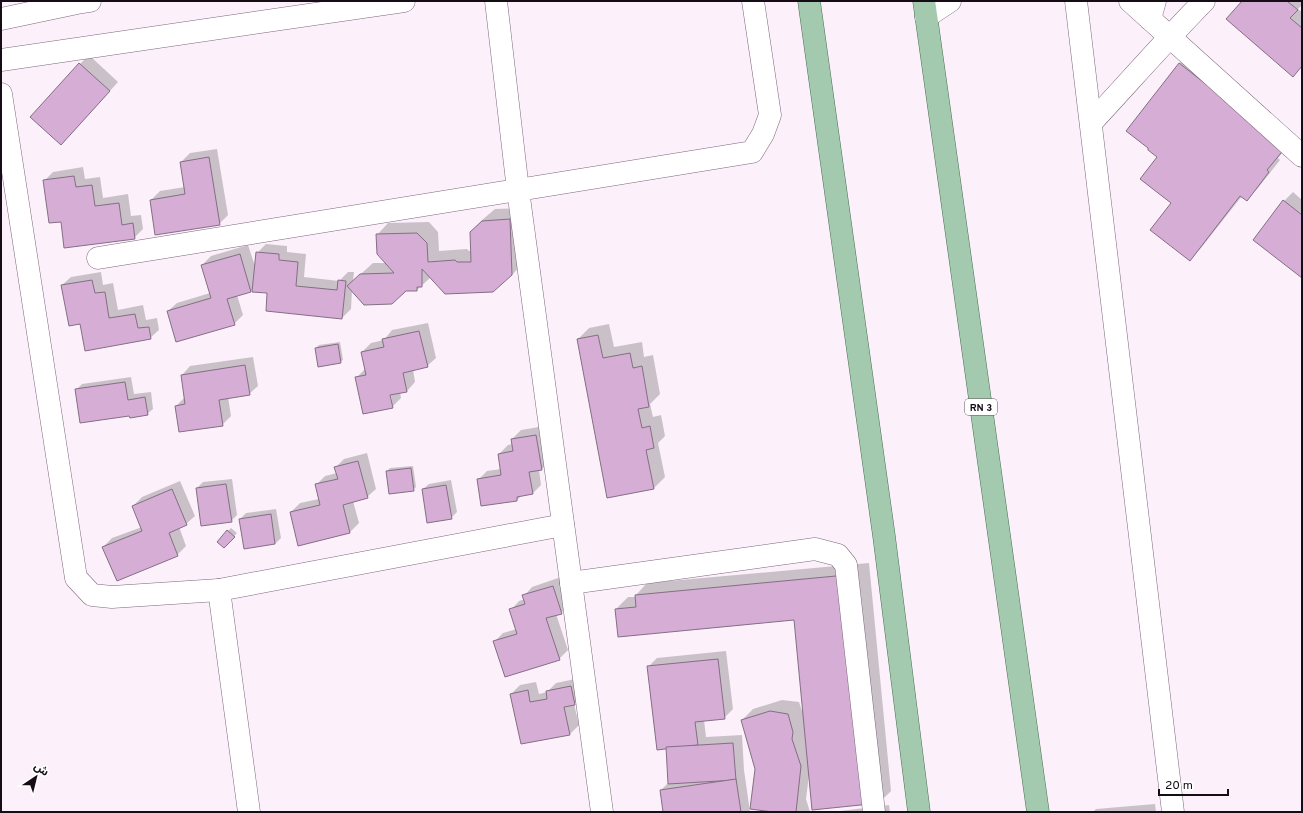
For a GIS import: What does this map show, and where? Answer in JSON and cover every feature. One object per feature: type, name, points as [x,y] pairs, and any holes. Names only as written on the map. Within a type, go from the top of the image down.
[{"type":"main road","points":[[809,1],[884,536],[919,812]]},
{"type":"main road","name":"RN 3","points":[[925,9],[1038,812]]},
{"type":"street","points":[[1,60],[404,1]]},
{"type":"street","points":[[496,1],[518,190],[602,812]]},
{"type":"street","points":[[98,258],[752,152],[763,134],[770,115],[753,1]]},
{"type":"street","points":[[925,9],[950,1]]},
{"type":"street","points":[[1076,1],[1173,812]]},
{"type":"street","points":[[1130,1],[1153,10],[1169,36],[1302,156]]},
{"type":"street","points":[[1091,122],[1122,90],[1169,36],[1204,1]]},
{"type":"street","points":[[1,19],[82,2]]},
{"type":"street","points":[[1,94],[76,578],[92,595],[112,597],[219,590],[563,525]]},
{"type":"street","points":[[571,583],[815,550],[838,555],[846,565],[874,812]]},
{"type":"street","points":[[219,590],[249,812]]},
{"type":"building","points":[[1242,1],[1287,1],[1298,10],[1290,18],[1302,28],[1302,66],[1293,77],[1226,19]]},
{"type":"building","points":[[79,63],[110,91],[61,145],[30,117]]},
{"type":"building","points":[[1179,63],[1286,147],[1267,170],[1269,172],[1247,201],[1240,196],[1190,261],[1150,230],[1171,203],[1140,179],[1157,157],[1126,131]]},
{"type":"building","points":[[209,157],[220,225],[155,235],[150,200],[185,194],[180,162]]},
{"type":"building","points":[[74,176],[76,187],[92,185],[95,206],[119,203],[122,225],[133,223],[135,239],[64,248],[61,222],[49,223],[43,180]]},
{"type":"building","points":[[1283,200],[1302,215],[1302,278],[1253,240]]},
{"type":"building","points":[[510,219],[512,275],[493,292],[445,294],[422,269],[422,287],[417,287],[417,291],[406,291],[392,304],[364,305],[347,286],[360,274],[394,273],[377,254],[376,234],[417,233],[427,243],[428,262],[455,260],[457,262],[471,262],[470,232],[482,221]]},
{"type":"building","points":[[256,252],[279,254],[279,260],[298,262],[296,286],[337,290],[338,280],[346,281],[342,319],[266,311],[267,293],[252,292]]},
{"type":"building","points":[[240,254],[251,292],[227,299],[235,325],[176,342],[167,311],[211,298],[201,265]]},
{"type":"building","points":[[92,280],[95,293],[105,292],[109,318],[135,314],[138,328],[149,327],[151,339],[85,351],[80,324],[69,326],[61,285]]},
{"type":"building","points":[[419,331],[428,367],[403,373],[407,392],[390,395],[393,408],[363,414],[355,377],[366,375],[361,352],[384,347],[382,339]]},
{"type":"building","points":[[598,335],[603,358],[630,353],[633,368],[642,366],[649,407],[638,409],[642,428],[650,426],[654,448],[646,450],[654,489],[607,498],[577,339]]},
{"type":"building","points":[[338,344],[341,363],[318,367],[315,348]]},
{"type":"building","points":[[245,365],[250,395],[219,400],[223,426],[179,432],[175,406],[185,404],[181,375]]},
{"type":"building","points":[[125,382],[128,400],[145,397],[148,415],[130,418],[129,416],[80,423],[75,389]]},
{"type":"building","points":[[536,435],[542,470],[529,472],[533,494],[517,497],[517,501],[481,506],[477,479],[501,475],[498,454],[513,451],[511,439]]},
{"type":"building","points":[[358,461],[368,498],[343,505],[350,533],[298,546],[290,512],[320,505],[315,484],[338,479],[334,467]]},
{"type":"building","points":[[411,468],[414,491],[389,494],[386,471]]},
{"type":"building","points":[[226,484],[232,522],[201,526],[196,488]]},
{"type":"building","points":[[446,485],[452,519],[427,523],[422,489]]},
{"type":"building","points":[[172,489],[187,525],[169,533],[178,556],[117,581],[102,547],[142,531],[132,506]]},
{"type":"building","points":[[271,514],[275,544],[244,549],[239,519]]},
{"type":"building","points":[[227,530],[235,537],[224,548],[217,542]]},
{"type":"building","points":[[857,574],[880,803],[812,810],[794,620],[618,637],[615,609],[636,607],[635,595]]},
{"type":"building","points":[[553,586],[562,614],[546,618],[560,660],[505,677],[493,641],[517,634],[509,609],[525,604],[522,595]]},
{"type":"building","points":[[718,659],[725,719],[695,722],[698,745],[657,750],[647,666]]},
{"type":"building","points":[[571,686],[575,705],[564,707],[570,735],[521,744],[510,694],[528,690],[530,702],[547,699],[546,691]]},
{"type":"building","points":[[770,711],[788,714],[793,732],[792,739],[801,766],[796,812],[773,812],[750,809],[755,769],[741,720]]},
{"type":"building","points":[[733,743],[736,780],[668,784],[666,747]]},
{"type":"building","points":[[736,779],[741,812],[663,812],[660,790]]}]
